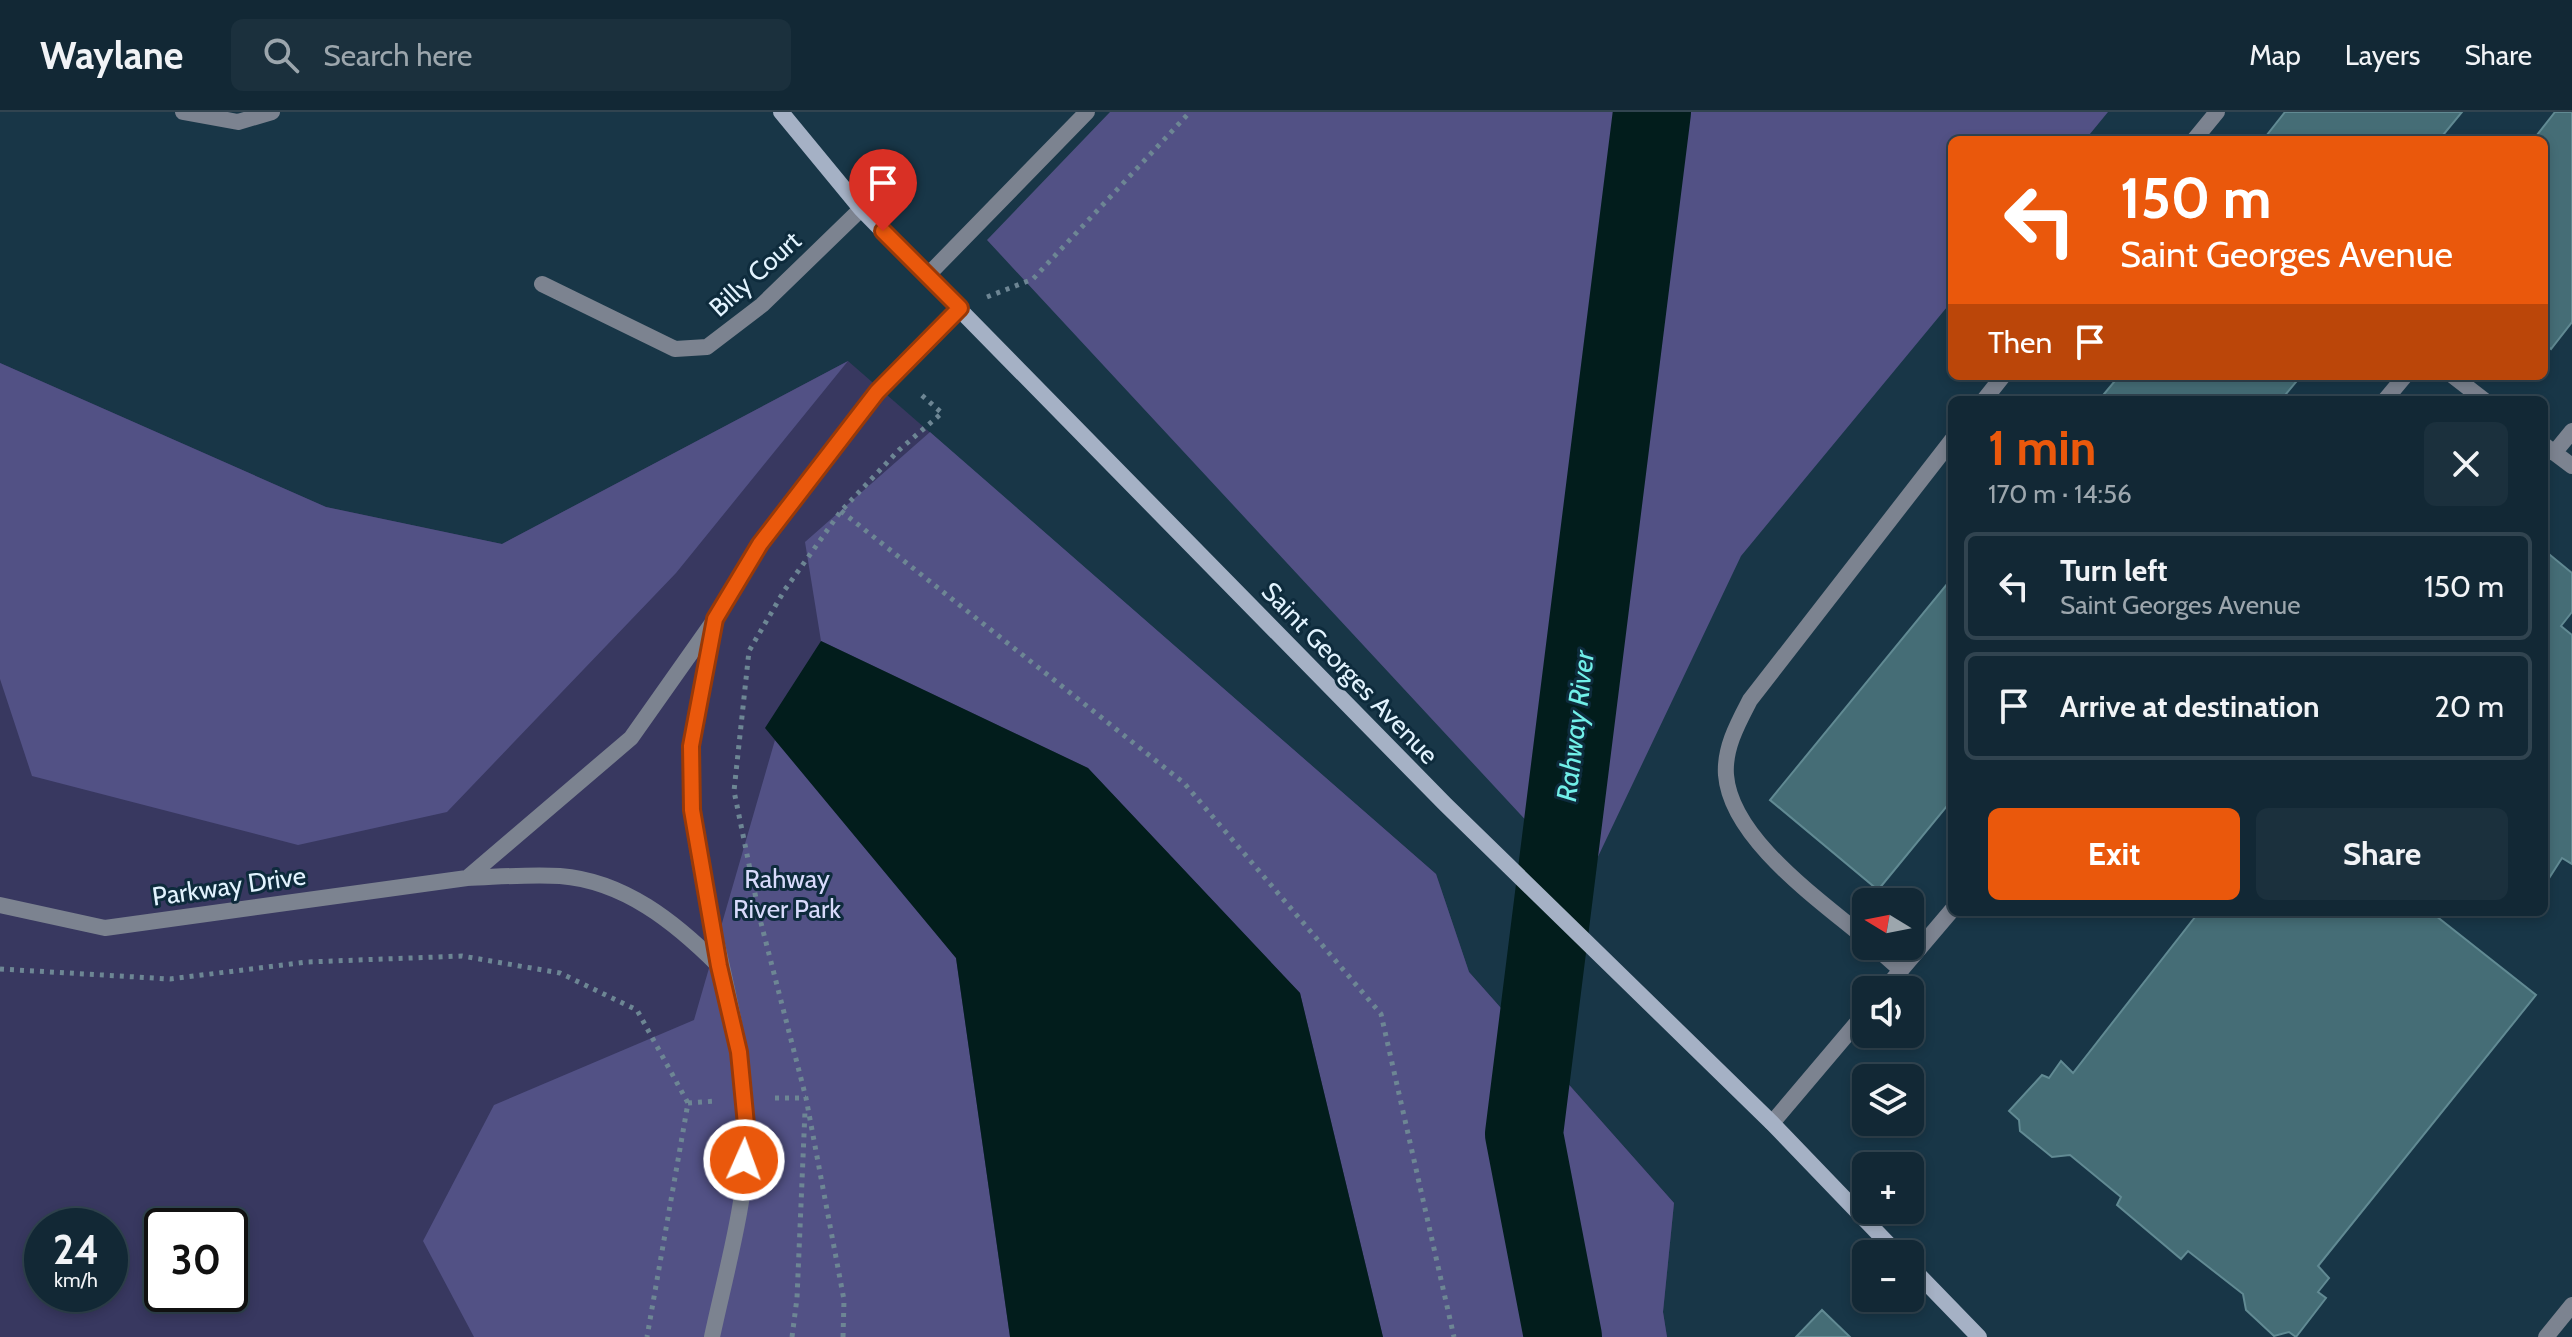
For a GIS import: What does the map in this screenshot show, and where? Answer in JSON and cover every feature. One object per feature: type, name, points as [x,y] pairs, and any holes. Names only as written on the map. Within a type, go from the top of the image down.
[{"type":"main road","name":"Saint Georges Avenue","points":[[781,112],[861,209],[1445,804],[1772,1123],[1885,1240]]},
{"type":"main road","points":[[1924,1280],[1979,1337]]},
{"type":"street","points":[[183,112],[238,122],[272,112]]},
{"type":"street","points":[[928,275],[1087,112]]},
{"type":"street","points":[[2197,136],[2217,112]]},
{"type":"street","name":"Billy Court","points":[[542,284],[675,349],[707,347],[762,305],[861,209]]},
{"type":"street","points":[[467,878],[631,738],[715,619],[760,544],[877,392],[960,308]]},
{"type":"street","points":[[1987,396],[2000,380]]},
{"type":"street","points":[[2388,396],[2402,380]]},
{"type":"street","points":[[2458,380],[2479,396]]},
{"type":"street","points":[[2572,431],[2549,449],[2572,466]]},
{"type":"street","points":[[1852,927],[1767,852],[1742,821],[1729,797],[1728,760],[1732,736],[1750,700],[1948,445]]},
{"type":"street","points":[[712,1337],[734,1236],[747,1135],[739,1052],[719,966],[692,810],[691,746],[715,619]]},
{"type":"street","name":"Parkway Drive","points":[[0,905],[105,928],[467,878],[561,876],[616,890],[658,911],[719,966]]},
{"type":"street","points":[[1896,976],[1948,915]]},
{"type":"street","points":[[1890,960],[1901,970]]},
{"type":"street","points":[[1772,1123],[1852,1029]]},
{"type":"street","points":[[2546,1337],[2572,1305]]},
{"type":"path","points":[[1023,282],[1033,279],[1190,112]]},
{"type":"path","points":[[843,1337],[844,1300],[806,1098],[761,923],[734,791],[749,651],[784,591],[841,511],[899,450],[942,413],[897,372]]},
{"type":"path","points":[[841,511],[1184,783],[1381,1014],[1454,1337]]},
{"type":"path","points":[[0,969],[170,979],[307,962],[462,956],[560,973],[637,1010],[688,1103],[647,1337]]},
{"type":"path","points":[[792,1337],[797,1298],[806,1098]]},
{"type":"green space","points":[[1110,112],[2108,112],[2088,136],[1948,136],[1948,306],[1741,556],[1585,884],[987,240]]},
{"type":"green space","name":"Rahway River Park","points":[[848,361],[1436,874],[1469,972],[1674,1203],[1663,1312],[1667,1337],[0,1337],[0,363],[326,507],[502,544]]},
{"type":"green space","points":[[848,361],[676,573],[447,812],[298,845],[32,776],[0,679],[0,363],[326,507],[502,544]]},
{"type":"green space","points":[[930,432],[1436,874],[1469,972],[1674,1203],[1663,1312],[1667,1337],[1383,1337],[1300,993],[1088,768],[821,641],[805,542]]},
{"type":"green space","points":[[775,740],[956,958],[1010,1337],[474,1337],[423,1241],[494,1105],[694,1020]]},
{"type":"shaded area","points":[[821,641],[1088,768],[1300,993],[1383,1337],[1010,1337],[956,958],[765,728]]},
{"type":"building","points":[[2285,112],[2462,112],[2442,136],[2266,136]]},
{"type":"building","points":[[2555,112],[2572,112],[2572,322],[2551,349],[2548,346],[2548,136],[2536,136]]},
{"type":"building","points":[[2116,380],[2298,380],[2284,396],[2102,396]]},
{"type":"building","points":[[2548,553],[2572,573],[2572,612],[2561,626],[2572,635],[2572,864],[2562,858],[2548,880]]},
{"type":"building","points":[[1948,583],[1948,805],[1880,888],[1876,888],[1770,800]]},
{"type":"building","points":[[2196,916],[2436,916],[2536,995],[2318,1266],[2329,1278],[2318,1292],[2326,1298],[2296,1337],[2289,1332],[2274,1336],[2246,1310],[2243,1294],[2188,1251],[2181,1259],[2117,1205],[2121,1197],[2070,1155],[2052,1157],[2020,1131],[2019,1120],[2009,1111],[2042,1075],[2049,1078],[2061,1061],[2073,1073]]},
{"type":"building","points":[[1822,1310],[1850,1337],[1796,1337]]},
{"type":"waterway","name":"Rahway River","points":[[1563,1337],[1524,1134],[1652,112]]},
{"type":"route","points":[[744,1160],[747,1135],[739,1052],[719,966],[692,810],[691,746],[715,619],[760,544],[877,392],[960,308],[883,231]]}]
